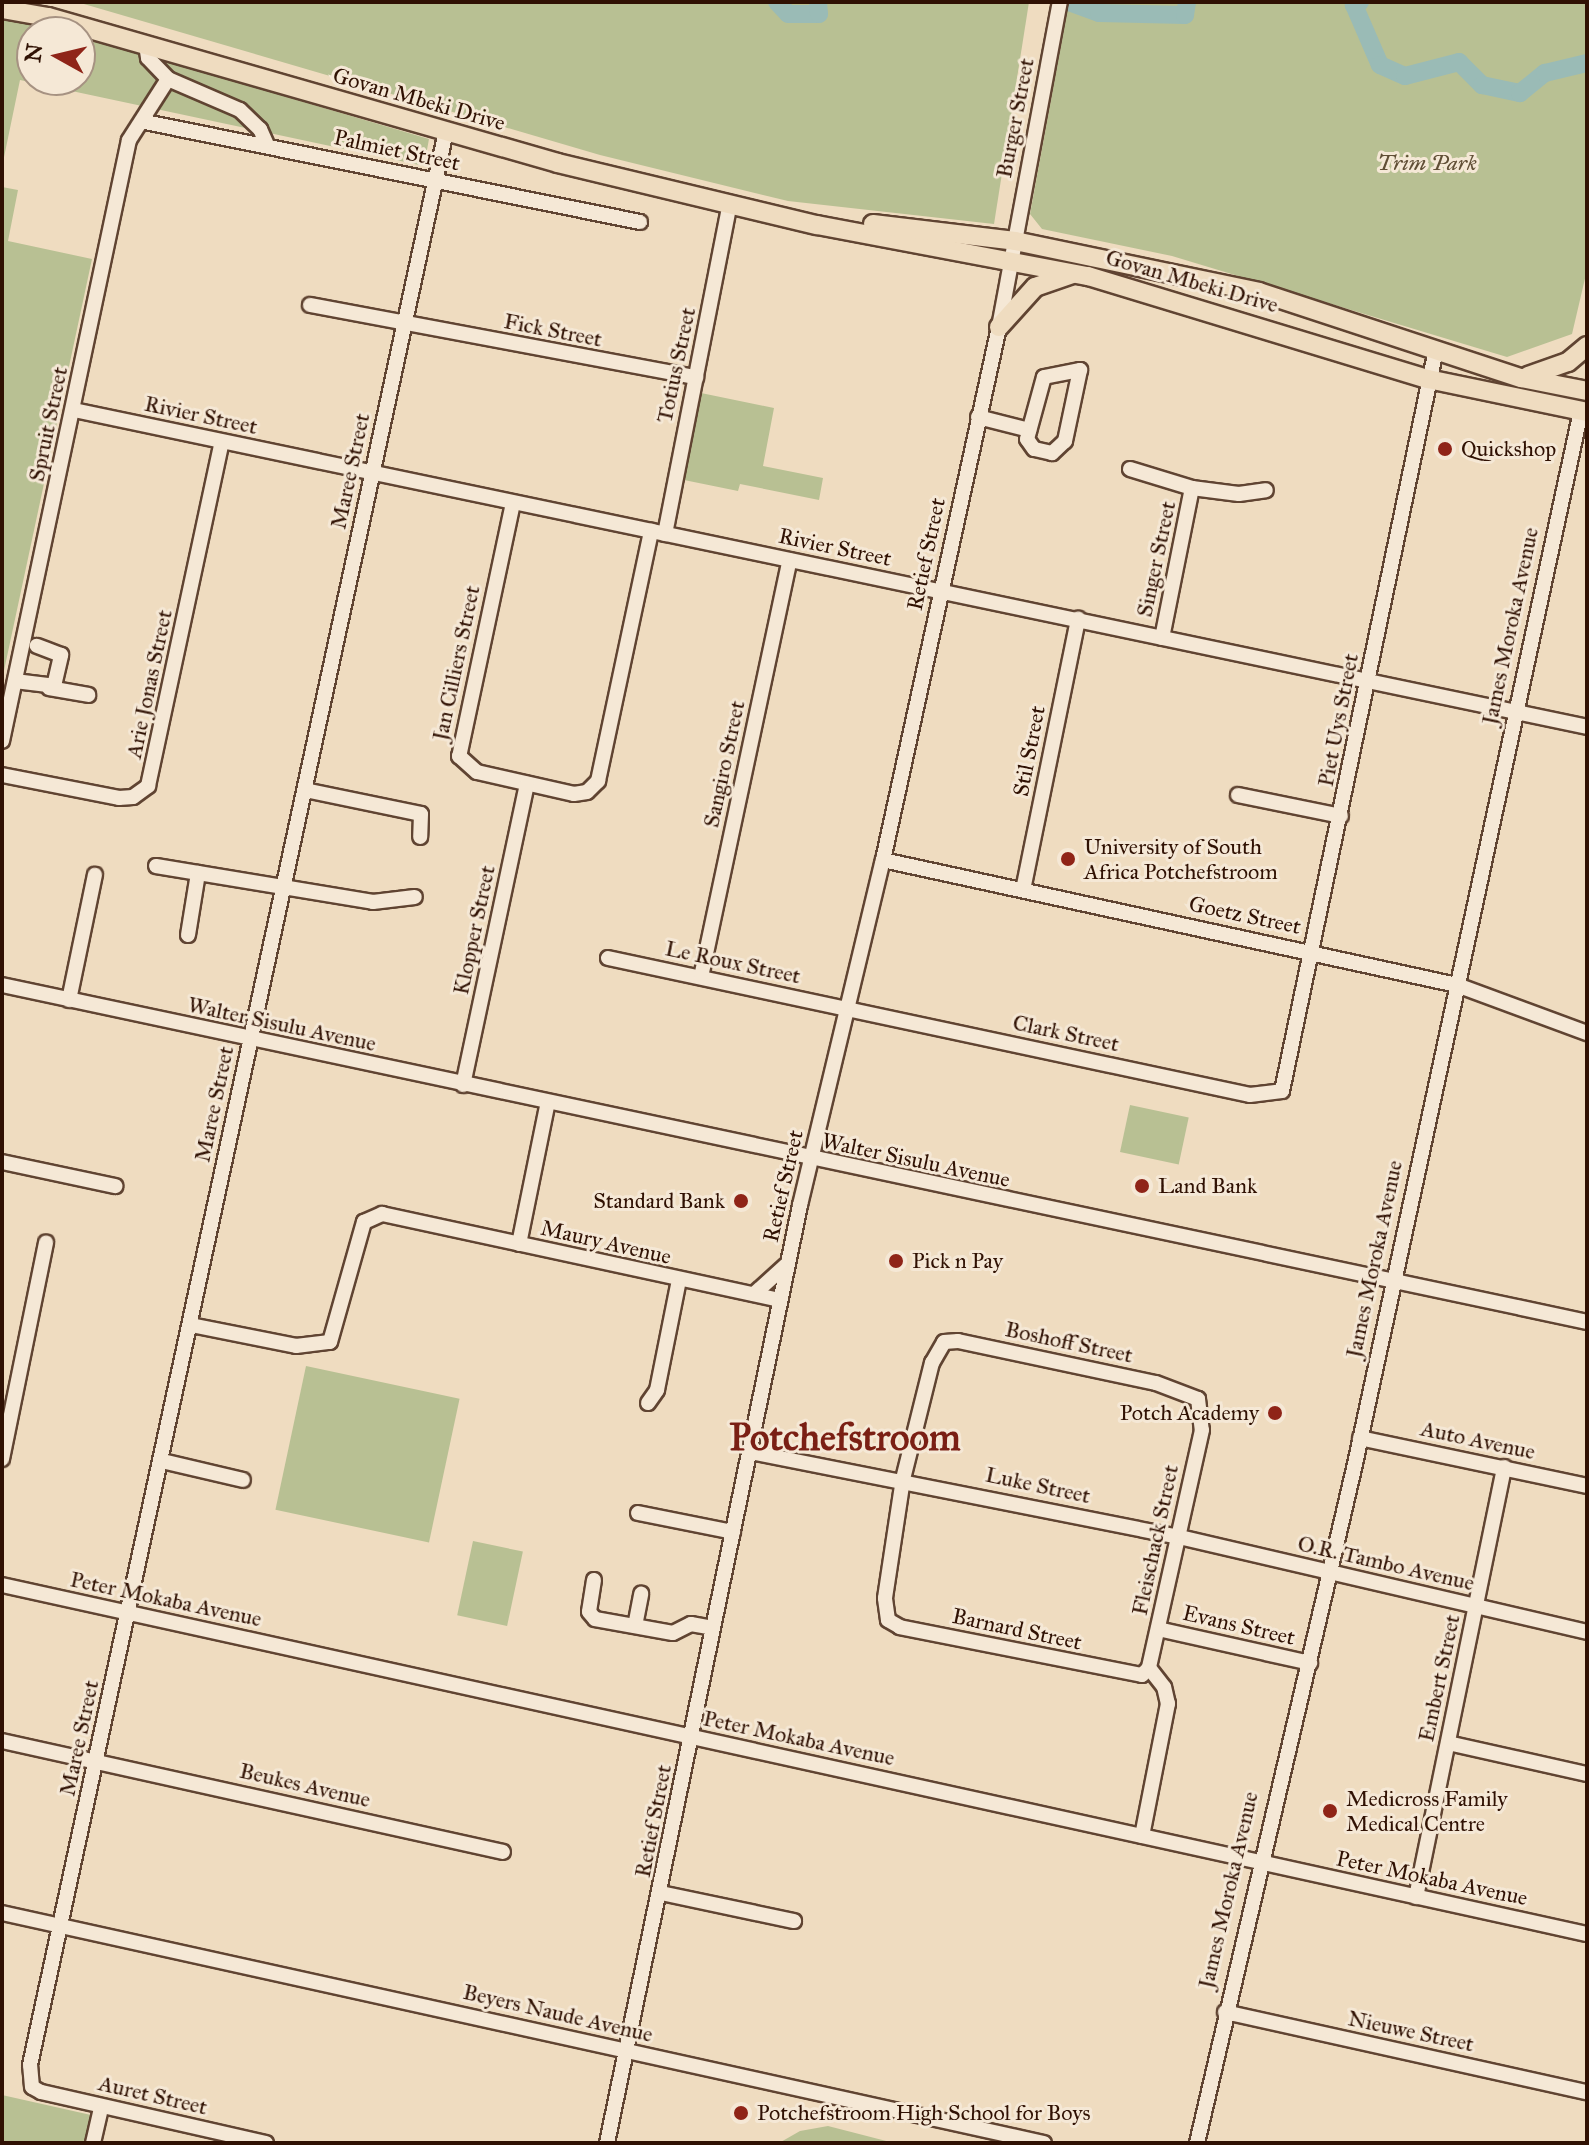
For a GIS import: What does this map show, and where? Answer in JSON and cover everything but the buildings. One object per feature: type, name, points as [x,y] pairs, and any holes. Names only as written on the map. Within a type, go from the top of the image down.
[{"type":"main road","name":"Govan Mbeki Drive","points":[[11,2],[46,16]]},
{"type":"main road","name":"Govan Mbeki Drive","points":[[2,9],[42,16]]},
{"type":"main road","name":"Govan Mbeki Drive","points":[[96,31],[446,131],[730,204],[1075,273],[1428,379],[1584,411]]},
{"type":"main road","name":"Govan Mbeki Drive","points":[[779,215],[1015,241],[1259,292],[1521,378],[1586,388]]},
{"type":"main road","points":[[999,327],[1035,287],[1075,273]]},
{"type":"main road","points":[[1521,378],[1553,369],[1587,346]]},
{"type":"main road","name":"James Moroka Avenue","points":[[1584,411],[1586,388]]},
{"type":"street","name":"Burger Street","points":[[1015,241],[1060,2]]},
{"type":"street","points":[[146,45],[148,58],[168,79],[240,110],[260,129],[267,145]]},
{"type":"street","name":"Spruit Street","points":[[2,741],[129,140],[145,122],[168,79]]},
{"type":"street","name":"Palmiet Street","points":[[145,122],[640,222]]},
{"type":"street","name":"Maree Street","points":[[32,2087],[30,2065],[130,1613],[402,323],[446,131]]},
{"type":"street","name":"Totius Street","points":[[527,784],[574,794],[587,792],[598,781],[696,377],[730,204]]},
{"type":"street","name":"Retief Street","points":[[607,2143],[661,1893],[780,1300],[883,860],[1015,241]]},
{"type":"street","name":"Fick Street","points":[[310,305],[696,377]]},
{"type":"street","name":"Piet Uys Street","points":[[1275,1095],[1287,1079],[1436,349]]},
{"type":"street","points":[[1080,370],[1082,377],[1062,447],[1052,453],[1034,449],[1029,430],[1044,377],[1080,370]]},
{"type":"street","name":"Rivier Street","points":[[74,410],[1587,727]]},
{"type":"street","name":"James Moroka Avenue","points":[[1197,2143],[1259,1863],[1310,1663],[1584,411]]},
{"type":"street","points":[[978,417],[1029,430]]},
{"type":"street","name":"Arie Jonas Street","points":[[2,775],[119,798],[133,797],[148,786],[222,442]]},
{"type":"street","name":"Singer Street","points":[[1130,469],[1192,488],[1239,494],[1266,490]]},
{"type":"street","name":"Singer Street","points":[[1162,638],[1192,488]]},
{"type":"street","name":"Jan Cilliers Street","points":[[513,503],[459,756],[471,770],[527,784]]},
{"type":"street","name":"Sangiro Street","points":[[701,977],[790,560]]},
{"type":"street","name":"Stil Street","points":[[1023,890],[1078,619]]},
{"type":"street","points":[[37,646],[61,655],[54,686],[49,688]]},
{"type":"street","points":[[15,681],[88,695]]},
{"type":"street","name":"Klopper Street","points":[[463,1085],[527,784]]},
{"type":"street","points":[[305,790],[421,814],[420,837]]},
{"type":"street","points":[[1238,795],[1341,816]]},
{"type":"street","name":"Goetz Street","points":[[883,860],[1457,985],[1587,1033]]},
{"type":"street","points":[[156,866],[373,902],[415,897]]},
{"type":"street","points":[[188,935],[198,873]]},
{"type":"street","points":[[69,1000],[95,875]]},
{"type":"street","name":"Le Roux Street","points":[[608,958],[849,1010]]},
{"type":"street","name":"Walter Sisulu Avenue","points":[[2,985],[811,1160],[1587,1322]]},
{"type":"street","name":"Clark Street","points":[[849,1010],[1250,1095],[1275,1095]]},
{"type":"street","name":"Maury Avenue","points":[[548,1102],[519,1244],[780,1300]]},
{"type":"street","points":[[2,1162],[115,1186]]},
{"type":"street","points":[[191,1325],[296,1346],[330,1342],[361,1229],[371,1215],[519,1244]]},
{"type":"street","points":[[2,1459],[5,1428],[46,1242]]},
{"type":"street","points":[[754,1294],[788,1263]]},
{"type":"street","points":[[648,1403],[657,1390],[679,1280]]},
{"type":"street","name":"Boshoff Street","points":[[903,1479],[936,1351],[944,1342],[958,1341],[1196,1396]]},
{"type":"street","name":"Fleischack Street","points":[[1149,1668],[1175,1536],[1202,1430],[1196,1396]]},
{"type":"street","name":"Auto Avenue","points":[[1360,1438],[1587,1486]]},
{"type":"street","name":"Luke Street","points":[[750,1452],[903,1479],[1175,1536]]},
{"type":"street","points":[[162,1461],[243,1480]]},
{"type":"street","name":"Embert Street","points":[[1416,1897],[1504,1467]]},
{"type":"street","name":"Barnard Street","points":[[903,1479],[885,1616],[900,1627],[1125,1675],[1142,1675],[1149,1668]]},
{"type":"street","points":[[638,1513],[733,1532]]},
{"type":"street","name":"O.R. Tambo Avenue","points":[[1175,1536],[1587,1632]]},
{"type":"street","points":[[594,1580],[590,1616],[678,1634],[691,1624],[713,1628]]},
{"type":"street","name":"Peter Mokaba Avenue","points":[[2,1585],[1587,1934]]},
{"type":"street","points":[[635,1626],[641,1594]]},
{"type":"street","name":"Evans Street","points":[[1158,1629],[1310,1663]]},
{"type":"street","points":[[1142,1836],[1168,1704],[1164,1687],[1149,1668]]},
{"type":"street","name":"Beukes Avenue","points":[[2,1741],[503,1852]]},
{"type":"street","points":[[1448,1743],[1587,1774]]},
{"type":"street","points":[[661,1893],[794,1921]]},
{"type":"street","name":"Beyers Naude Avenue","points":[[2,1913],[1044,2143]]},
{"type":"street","name":"Nieuwe Street","points":[[1225,2012],[1587,2092]]},
{"type":"street","points":[[621,2080],[658,2058]]},
{"type":"street","name":"Auret Street","points":[[32,2087],[101,2107],[266,2143]]},
{"type":"street","points":[[93,2143],[101,2107]]},
{"type":"green space","points":[[77,2],[1029,2],[994,224],[788,201],[600,155]]},
{"type":"green space","name":"Trim Park","points":[[1069,2],[1587,2],[1587,270],[1572,334],[1507,357],[1172,256],[1042,229],[1030,214]]},
{"type":"green space","points":[[2,14],[16,18],[17,96],[2,167]]},
{"type":"green space","points":[[96,41],[429,139],[424,166],[95,96]]},
{"type":"green space","points":[[2,187],[18,190],[8,241],[92,259],[2,680]]},
{"type":"green space","points":[[701,393],[774,408],[763,466],[823,478],[819,500],[740,484],[738,491],[684,480]]},
{"type":"green space","points":[[1130,1105],[1189,1117],[1179,1164],[1120,1152]]},
{"type":"green space","points":[[306,1366],[460,1399],[429,1542],[275,1510]]},
{"type":"green space","points":[[473,1541],[523,1552],[507,1626],[457,1615]]},
{"type":"green space","points":[[2,2095],[91,2115],[85,2143],[2,2143]]},
{"type":"green space","points":[[828,2126],[894,2143],[779,2143],[800,2131]]},
{"type":"waterway","points":[[777,2],[788,14],[819,14],[818,2]]},
{"type":"waterway","points":[[1069,2],[1099,13],[1185,15],[1187,2]]},
{"type":"waterway","points":[[1360,2],[1354,5],[1380,65],[1405,76],[1459,62],[1482,85],[1520,93],[1545,73],[1587,63]]},
{"type":"place","name":"Quickshop","points":[[1445,449]]},
{"type":"place","name":"University of South Africa Potchefstroom","points":[[1068,859]]},
{"type":"place","name":"Land Bank","points":[[1142,1186]]},
{"type":"place","name":"Standard Bank","points":[[741,1201]]},
{"type":"place","name":"Pick n Pay","points":[[896,1261]]},
{"type":"place","name":"Potch Academy","points":[[1275,1413]]},
{"type":"place","name":"Medicross Family Medical Centre","points":[[1330,1811]]},
{"type":"place","name":"Potchefstroom High School for Boys","points":[[741,2113]]},
{"type":"district","name":"Potchefstroom","points":[[845,1438]]}]
